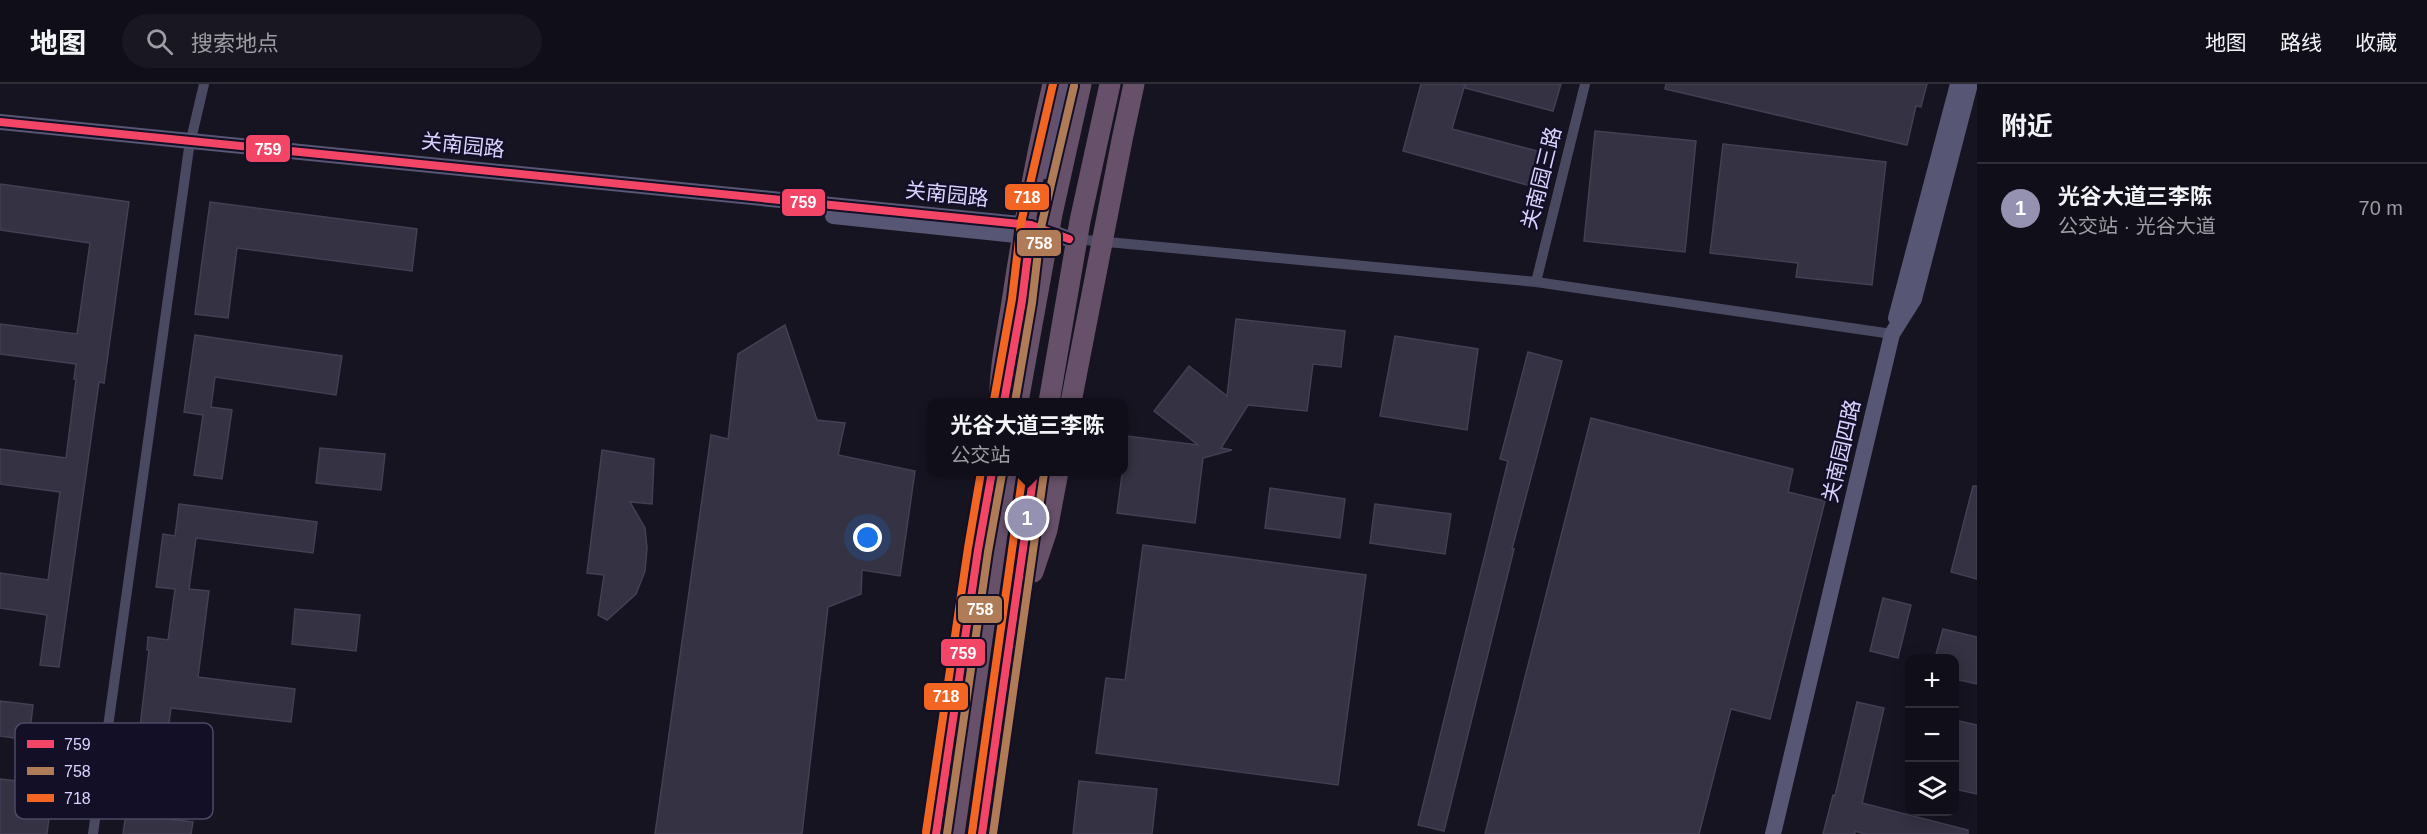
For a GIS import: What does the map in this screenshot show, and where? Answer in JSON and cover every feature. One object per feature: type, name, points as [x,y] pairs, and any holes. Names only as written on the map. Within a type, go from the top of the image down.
[{"type":"highway","points":[[1001,398],[999,384],[1016,277],[1040,138],[1053,84]]},
{"type":"highway","points":[[1019,398],[1052,214],[1081,84]]},
{"type":"highway","points":[[1050,398],[1080,221],[1110,84]]},
{"type":"highway","points":[[1072,398],[1134,84]]},
{"type":"highway","points":[[1000,476],[1000,504]]},
{"type":"highway","points":[[954,834],[1005,476]]},
{"type":"highway","points":[[983,834],[1016,627],[1035,476]]},
{"type":"highway","points":[[1016,627],[1047,530],[1057,476]]},
{"type":"main road","points":[[1003,398],[1022,301],[1030,231],[1064,84]]},
{"type":"main road","points":[[1045,398],[1079,183],[1104,84]]},
{"type":"main road","points":[[1892,334],[1958,84]]},
{"type":"main road","name":"关南园四路","points":[[1773,834],[1892,334],[1914,299],[1970,84]]},
{"type":"main road","name":"关南园路","points":[[0,122],[190,144],[1030,231],[1069,239]]},
{"type":"main road","name":"关南园路","points":[[0,130],[190,144]]},
{"type":"main road","points":[[936,834],[976,562],[991,476]]},
{"type":"main road","points":[[983,834],[1035,476]]},
{"type":"street","points":[[109,723],[190,144],[204,84]]},
{"type":"street","name":"关南园三路","points":[[1536,282],[1585,84]]},
{"type":"street","points":[[1069,239],[1536,282],[1892,334]]},
{"type":"street","points":[[93,834],[95,819]]},
{"type":"building","points":[[1421,84],[1465,84],[1452,129],[1541,152],[1531,186],[1403,151]]},
{"type":"building","points":[[1466,84],[1561,84],[1553,111],[1465,88]]},
{"type":"building","points":[[1666,84],[1927,84],[1921,107],[1916,106],[1907,145],[1665,89]]},
{"type":"building","points":[[1595,131],[1696,141],[1685,252],[1584,241]]},
{"type":"building","points":[[1723,144],[1886,162],[1872,285],[1796,277],[1798,263],[1710,253]]},
{"type":"building","points":[[0,184],[129,202],[104,383],[99,382],[59,667],[40,665],[47,615],[0,608],[0,573],[48,580],[60,492],[0,484],[0,449],[66,458],[76,364],[0,354],[0,324],[77,334],[90,243],[0,230]]},
{"type":"building","points":[[210,202],[417,229],[412,271],[237,248],[228,318],[195,314]]},
{"type":"building","points":[[1236,319],[1345,331],[1341,367],[1313,364],[1307,411],[1248,405],[1221,448],[1232,450],[1203,458],[1195,523],[1117,513],[1122,476],[1128,476],[1128,436],[1198,445],[1154,411],[1189,366],[1227,396]]},
{"type":"building","points":[[785,325],[817,420],[845,423],[838,455],[915,471],[900,576],[862,570],[861,594],[828,607],[802,834],[655,834],[711,435],[728,439],[738,354]]},
{"type":"building","points":[[195,335],[342,356],[336,395],[215,377],[211,407],[232,410],[222,479],[194,475],[203,415],[184,412]]},
{"type":"building","points":[[1395,336],[1478,349],[1467,430],[1380,416]]},
{"type":"building","points":[[1528,352],[1562,361],[1512,549],[1514,549],[1444,831],[1418,825],[1508,461],[1500,459]]},
{"type":"building","points":[[1591,418],[1793,469],[1788,492],[1825,501],[1770,719],[1731,709],[1699,834],[1485,834]]},
{"type":"building","points":[[320,448],[385,454],[381,490],[316,483]]},
{"type":"building","points":[[602,450],[654,459],[652,504],[630,502],[645,528],[647,548],[645,571],[636,594],[607,620],[598,615],[604,575],[587,573]]},
{"type":"building","points":[[1973,486],[1977,486],[1977,579],[1951,572]]},
{"type":"building","points":[[1270,488],[1345,499],[1340,538],[1265,528]]},
{"type":"building","points":[[179,504],[317,522],[313,553],[196,538],[189,589],[209,591],[198,677],[295,689],[291,722],[171,708],[169,723],[140,723],[149,650],[147,650],[148,637],[168,640],[175,589],[156,587],[163,534],[175,536]]},
{"type":"building","points":[[1375,504],[1451,514],[1445,554],[1370,543]]},
{"type":"building","points":[[1143,545],[1366,575],[1338,785],[1096,753],[1106,678],[1125,680]]},
{"type":"building","points":[[1883,598],[1911,605],[1898,658],[1870,651]]},
{"type":"building","points":[[295,609],[360,615],[356,651],[292,644]]},
{"type":"building","points":[[1943,629],[1977,637],[1977,684],[1959,680],[1959,654],[1936,654]]},
{"type":"building","points":[[0,701],[33,705],[31,723],[15,723],[15,738],[0,736]]},
{"type":"building","points":[[1857,702],[1884,708],[1862,803],[1905,814],[1905,816],[1968,830],[1968,834],[1865,834],[1855,831],[1855,834],[1823,834],[1833,795],[1835,796]]},
{"type":"building","points":[[1959,721],[1977,725],[1977,794],[1959,790]]},
{"type":"building","points":[[0,779],[15,781],[15,819],[49,819],[47,834],[0,834]]},
{"type":"building","points":[[1079,781],[1157,789],[1152,834],[1073,834]]},
{"type":"building","points":[[125,819],[168,819],[193,822],[191,834],[123,834]]},
{"type":"transit line","name":"718","points":[[994,398],[1012,299],[1021,223],[1053,84]]},
{"type":"transit line","name":"758","points":[[1016,398],[1032,303],[1041,227],[1074,86]]},
{"type":"transit line","name":"759","points":[[0,122],[1031,225],[1069,239]]},
{"type":"transit line","name":"759","points":[[1005,398],[1022,301],[1030,237]]},
{"type":"transit line","name":"718","points":[[926,832],[980,476]]},
{"type":"transit line","name":"759","points":[[936,834],[978,550],[991,476]]},
{"type":"transit line","name":"758","points":[[947,834],[988,552],[1002,476]]},
{"type":"transit line","name":"718","points":[[972,833],[1022,476]]},
{"type":"transit line","name":"759","points":[[982,834],[1033,476]]},
{"type":"transit line","name":"758","points":[[993,834],[1044,476]]},
{"type":"place","name":"光谷大道三李陈","points":[[1027,518]]}]
